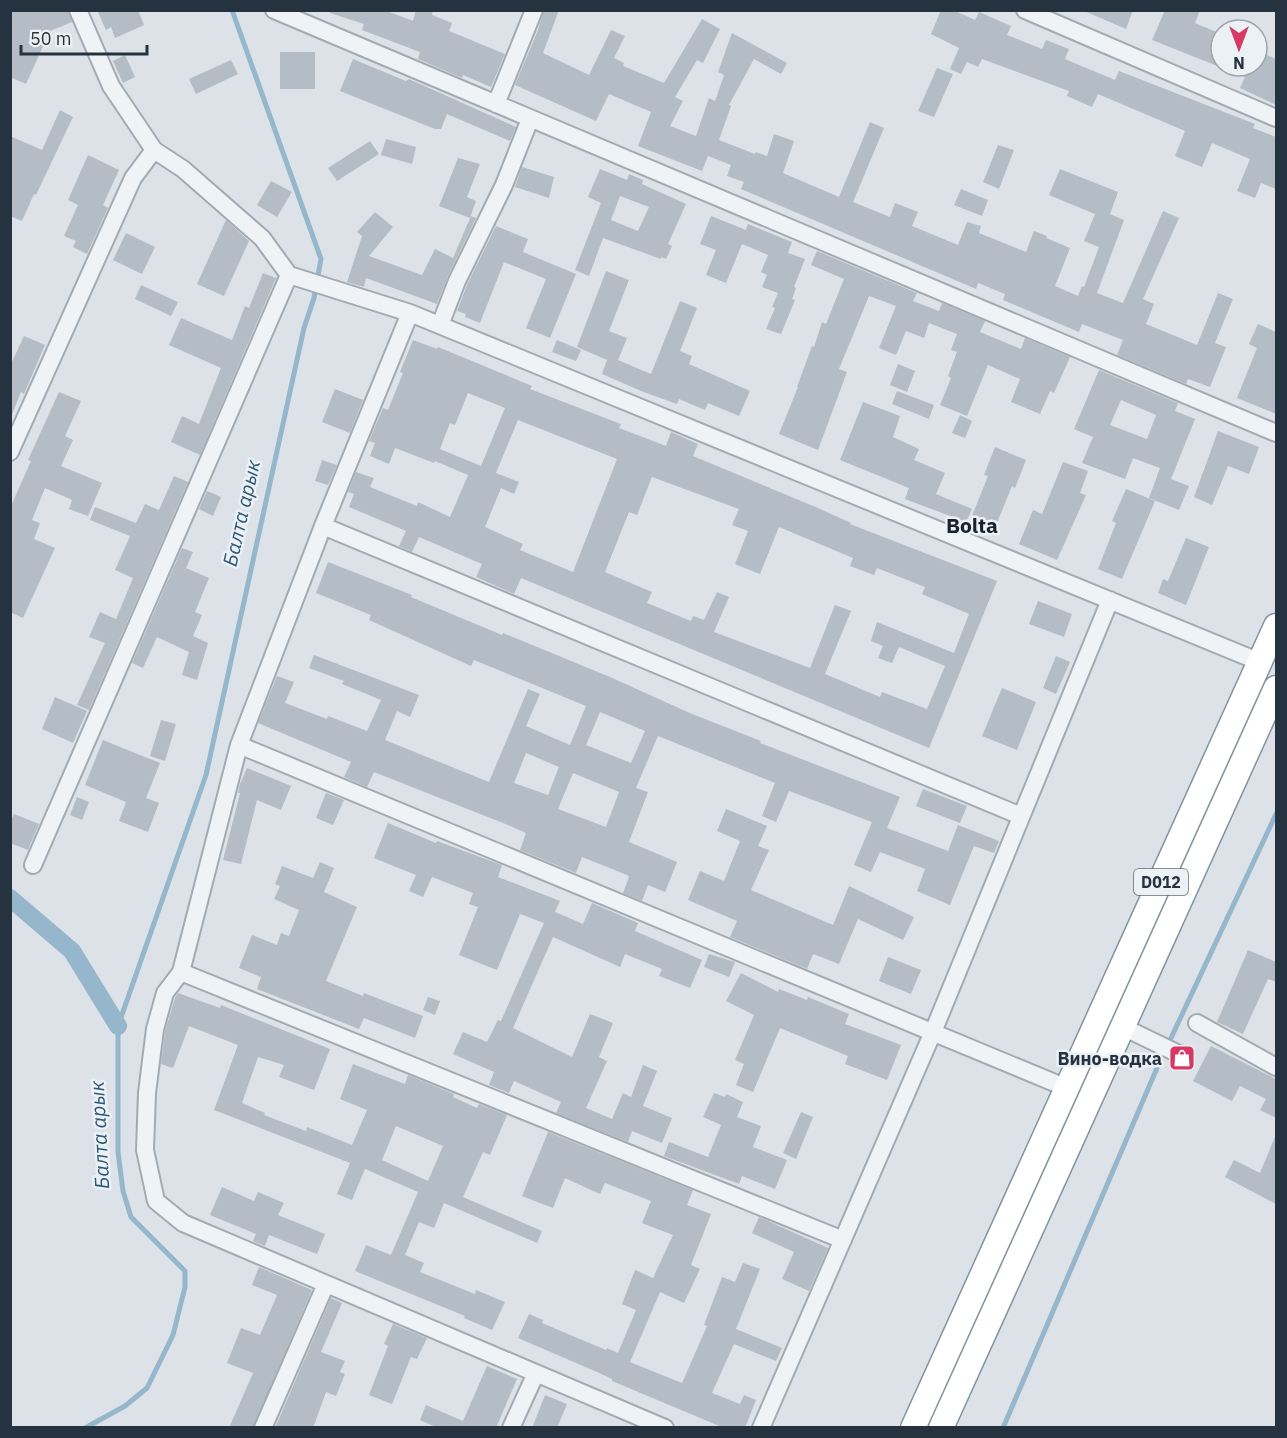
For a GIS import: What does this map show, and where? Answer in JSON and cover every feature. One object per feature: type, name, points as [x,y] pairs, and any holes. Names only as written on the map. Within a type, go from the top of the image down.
[{"type":"highway","name":"D012","points":[[914,1428],[1276,626]]},
{"type":"highway","name":"D012","points":[[941,1428],[1276,688]]},
{"type":"street","points":[[78,10],[111,86],[154,150],[183,170],[262,238],[289,274],[410,313],[1260,662]]},
{"type":"street","points":[[274,10],[1276,433]]},
{"type":"street","points":[[496,104],[534,10]]},
{"type":"street","points":[[1025,10],[1276,118]]},
{"type":"street","points":[[440,325],[457,281],[504,185],[530,119]]},
{"type":"street","points":[[10,452],[133,178],[154,150]]},
{"type":"street","points":[[33,865],[289,274]]},
{"type":"street","points":[[410,313],[323,526],[239,745],[181,972],[165,993],[155,1029],[147,1093],[145,1150],[156,1201],[183,1223],[664,1428]]},
{"type":"street","points":[[323,526],[1021,816]]},
{"type":"street","points":[[760,1428],[933,1032],[1110,600]]},
{"type":"street","points":[[239,745],[1067,1088]]},
{"type":"street","points":[[181,972],[843,1240]]},
{"type":"street","points":[[1197,1023],[1276,1067]]},
{"type":"street","points":[[1123,1028],[1185,1058]]},
{"type":"street","points":[[263,1428],[326,1284]]},
{"type":"street","points":[[511,1428],[536,1373]]},
{"type":"building","points":[[10,10],[68,10],[72,22],[50,31],[26,84],[10,77]]},
{"type":"building","points":[[97,10],[138,10],[144,25],[115,38],[111,27],[106,30]]},
{"type":"building","points":[[330,10],[384,10],[413,21],[416,10],[433,10],[432,15],[452,23],[449,31],[505,54],[491,87],[463,75],[462,78],[418,59],[420,52],[362,30],[364,24],[330,13]]},
{"type":"building","points":[[544,10],[559,10],[543,53],[589,75],[611,30],[625,36],[614,58],[624,63],[623,66],[664,83],[702,19],[720,29],[703,63],[697,60],[675,97],[683,101],[670,126],[696,136],[709,98],[715,101],[724,75],[718,72],[732,33],[787,63],[781,74],[754,59],[729,105],[731,106],[719,140],[755,154],[756,152],[767,156],[774,134],[794,141],[783,173],[839,197],[870,122],[884,128],[853,202],[890,217],[895,203],[918,212],[912,226],[958,245],[967,222],[981,226],[979,233],[1026,252],[1034,231],[1047,236],[1046,238],[1070,248],[1055,286],[1078,296],[1082,286],[1084,287],[1099,247],[1084,241],[1095,214],[1049,195],[1060,169],[1118,192],[1110,214],[1124,220],[1097,293],[1123,303],[1163,211],[1179,218],[1143,299],[1154,304],[1146,324],[1197,345],[1218,293],[1233,299],[1215,343],[1226,347],[1210,387],[1188,379],[1186,384],[1117,355],[1123,340],[1082,324],[1079,332],[1003,300],[1005,294],[978,283],[976,289],[741,189],[744,182],[727,176],[731,165],[708,156],[702,171],[638,146],[651,112],[609,94],[596,121],[515,85]]},
{"type":"building","points":[[941,10],[953,10],[975,20],[979,12],[1011,26],[1007,35],[1042,49],[1046,40],[1069,49],[1065,59],[1115,80],[1119,71],[1255,124],[1253,128],[1276,137],[1276,189],[1261,183],[1255,198],[1237,191],[1250,159],[1212,143],[1202,167],[1175,156],[1185,131],[1098,94],[1092,107],[1067,96],[1069,91],[982,59],[978,67],[967,62],[961,74],[950,69],[959,48],[931,34]]},
{"type":"building","points":[[1082,10],[1133,10],[1126,29]]},
{"type":"building","points":[[1165,10],[1200,10],[1195,23],[1209,29],[1209,63],[1152,40]]},
{"type":"building","points":[[280,52],[315,52],[315,89],[280,89]]},
{"type":"building","points":[[125,55],[135,77],[123,83],[113,61]]},
{"type":"building","points":[[1269,56],[1276,59],[1276,105],[1240,88],[1245,78],[1269,78]]},
{"type":"building","points":[[353,59],[406,81],[409,79],[516,127],[510,141],[447,114],[441,129],[435,129],[340,91]]},
{"type":"building","points":[[231,60],[238,74],[196,94],[189,79]]},
{"type":"building","points":[[937,68],[953,74],[934,117],[918,111]]},
{"type":"building","points":[[60,110],[73,117],[22,221],[10,216],[10,136],[42,150]]},
{"type":"building","points":[[386,139],[416,147],[412,164],[381,155]]},
{"type":"building","points":[[370,141],[379,154],[337,181],[328,168]]},
{"type":"building","points":[[998,145],[1014,150],[999,189],[983,182]]},
{"type":"building","points":[[88,155],[119,170],[103,205],[108,208],[87,254],[73,247],[76,241],[64,236],[78,205],[68,200]]},
{"type":"building","points":[[458,158],[480,164],[467,197],[476,201],[470,218],[439,206]]},
{"type":"building","points":[[522,167],[554,177],[549,198],[515,187]]},
{"type":"building","points":[[600,169],[627,180],[629,174],[643,180],[642,184],[686,204],[668,244],[672,246],[666,259],[603,238],[589,276],[575,270],[601,203],[588,197]],"holes":[[[620,196],[649,207],[638,231],[611,220]]]},
{"type":"building","points":[[271,181],[292,192],[277,217],[257,205]]},
{"type":"building","points":[[961,189],[988,200],[982,216],[954,205]]},
{"type":"building","points":[[375,212],[393,227],[369,256],[422,275],[435,249],[453,258],[471,216],[476,218],[437,304],[366,278],[364,287],[347,282],[362,236],[357,232]]},
{"type":"building","points":[[711,216],[746,230],[748,224],[792,242],[788,253],[805,259],[794,287],[796,288],[792,299],[795,300],[781,334],[766,329],[775,308],[772,307],[778,293],[762,287],[767,275],[761,272],[768,255],[742,244],[726,283],[706,275],[716,250],[700,244]]},
{"type":"building","points":[[226,220],[249,241],[224,296],[197,284]]},
{"type":"building","points":[[496,226],[528,239],[523,252],[576,274],[550,338],[526,328],[546,279],[504,262],[480,323],[457,311]]},
{"type":"building","points":[[126,233],[155,247],[142,274],[113,260]]},
{"type":"building","points":[[817,251],[917,293],[913,301],[939,311],[942,303],[985,321],[980,332],[1021,349],[1025,338],[1070,357],[1054,393],[1050,391],[1040,414],[1011,402],[1020,379],[988,365],[967,416],[940,405],[951,378],[948,376],[957,352],[951,350],[957,334],[929,323],[924,338],[906,331],[896,355],[879,348],[896,306],[869,296],[839,369],[847,372],[818,450],[779,434],[822,322],[826,324],[844,279],[811,265]]},
{"type":"building","points":[[606,271],[629,280],[609,331],[627,338],[618,360],[651,374],[680,301],[697,308],[680,351],[692,356],[689,364],[750,391],[739,416],[708,403],[705,410],[679,399],[677,404],[641,391],[602,374],[607,360],[577,347]]},
{"type":"building","points":[[263,273],[276,278],[200,455],[171,442],[182,416],[199,424],[221,368],[169,345],[181,318],[232,340],[245,306],[249,308]]},
{"type":"building","points":[[141,285],[178,302],[171,316],[135,299]]},
{"type":"building","points":[[1258,324],[1276,332],[1276,414],[1237,398],[1257,348],[1249,344]]},
{"type":"building","points":[[24,336],[45,345],[24,394],[21,392],[11,417],[10,366]]},
{"type":"building","points":[[413,340],[437,349],[438,347],[532,386],[530,389],[621,424],[619,428],[666,446],[671,432],[698,444],[693,456],[818,508],[850,524],[997,581],[929,748],[521,578],[514,594],[476,577],[482,564],[419,537],[412,552],[399,546],[406,531],[349,507],[354,494],[348,492],[356,472],[374,478],[370,487],[417,506],[418,502],[450,517],[468,475],[395,448],[389,464],[370,456],[375,443],[369,441],[383,408],[388,410],[403,373],[400,372]],"holes":[[[468,393],[505,408],[481,466],[440,449],[450,423],[455,425]],[[518,420],[617,459],[573,572],[520,550],[523,544],[485,527],[501,488],[514,494],[519,482],[496,473]],[[652,477],[739,509],[732,525],[748,531],[735,564],[760,574],[779,527],[853,558],[850,566],[874,575],[877,568],[925,587],[922,594],[969,614],[954,653],[877,622],[871,641],[883,646],[878,658],[892,663],[899,647],[945,666],[927,709],[882,692],[880,697],[825,674],[851,611],[835,605],[810,668],[714,632],[729,597],[717,592],[704,620],[693,616],[691,621],[647,603],[652,592],[605,572],[629,512],[637,515]]]},
{"type":"building","points":[[557,340],[581,350],[576,361],[552,352]]},
{"type":"building","points":[[898,364],[915,371],[907,392],[890,385]]},
{"type":"building","points":[[1099,370],[1178,403],[1175,411],[1195,419],[1171,479],[1189,486],[1179,510],[1149,498],[1160,468],[1133,458],[1125,479],[1082,463],[1093,437],[1074,429]],"holes":[[[1121,400],[1156,415],[1147,439],[1110,425]]]},
{"type":"building","points":[[335,389],[363,400],[350,433],[322,422]]},
{"type":"building","points":[[897,391],[934,405],[929,419],[892,404]]},
{"type":"building","points":[[59,392],[81,401],[65,436],[73,440],[61,466],[102,483],[88,516],[69,509],[72,500],[45,488],[32,520],[40,523],[34,539],[55,548],[23,618],[10,612],[10,508],[31,461],[28,460]]},
{"type":"building","points":[[863,402],[900,416],[893,437],[919,449],[914,460],[945,473],[936,494],[972,509],[966,522],[905,499],[909,488],[840,460]]},
{"type":"building","points":[[960,415],[972,421],[965,438],[952,433]]},
{"type":"building","points":[[1218,431],[1259,447],[1249,474],[1228,466],[1212,505],[1194,497]]},
{"type":"building","points":[[995,447],[1026,460],[1015,488],[1012,486],[996,525],[972,516],[988,476],[984,475]]},
{"type":"building","points":[[322,460],[337,465],[328,485],[315,481]]},
{"type":"building","points":[[1063,462],[1088,471],[1080,493],[1086,495],[1057,560],[1019,544],[1033,510],[1042,514]]},
{"type":"building","points":[[174,476],[188,482],[89,710],[77,705],[105,643],[89,637],[100,612],[116,619],[133,578],[115,570],[130,536],[90,520],[95,507],[136,523],[145,504],[159,510]]},
{"type":"building","points":[[1126,489],[1155,501],[1122,579],[1098,569],[1116,523],[1112,521]]},
{"type":"building","points":[[207,491],[221,497],[213,516],[199,509]]},
{"type":"building","points":[[1186,538],[1209,547],[1186,605],[1158,593],[1163,579],[1168,581]]},
{"type":"building","points":[[182,548],[193,552],[186,568],[209,578],[195,612],[202,615],[193,636],[208,643],[197,680],[182,675],[189,652],[157,637],[143,668],[132,663]]},
{"type":"building","points":[[328,562],[412,595],[411,597],[502,635],[503,633],[610,677],[692,714],[761,741],[760,743],[900,797],[887,828],[948,851],[958,825],[999,841],[994,853],[974,846],[950,905],[917,891],[925,869],[880,852],[871,872],[854,865],[872,822],[789,791],[776,822],[762,816],[775,783],[658,736],[636,788],[648,792],[629,842],[677,862],[665,892],[648,885],[642,901],[623,893],[629,877],[627,875],[582,857],[576,873],[520,850],[526,833],[374,772],[367,787],[344,777],[351,762],[258,723],[277,676],[294,682],[285,703],[367,731],[381,700],[342,684],[344,681],[309,668],[314,655],[419,695],[410,717],[397,711],[385,740],[489,782],[528,689],[540,694],[526,726],[570,745],[586,706],[474,660],[471,666],[369,620],[371,615],[316,593]],"holes":[[[600,712],[645,731],[631,763],[586,745]],[[526,753],[559,767],[548,795],[514,783]],[[573,773],[619,792],[606,827],[558,809]]]},
{"type":"building","points":[[1038,601],[1072,614],[1064,637],[1029,624]]},
{"type":"building","points":[[1056,656],[1070,662],[1056,694],[1043,688]]},
{"type":"building","points":[[1002,688],[1036,702],[1017,750],[982,736]]},
{"type":"building","points":[[55,697],[87,711],[73,743],[42,729]]},
{"type":"building","points":[[161,720],[176,724],[165,761],[150,756]]},
{"type":"building","points":[[103,740],[160,763],[146,798],[159,803],[148,832],[119,821],[126,802],[85,785]]},
{"type":"building","points":[[247,768],[291,786],[281,810],[257,800],[241,864],[223,860],[240,793],[238,793],[240,784]]},
{"type":"building","points":[[923,789],[967,806],[960,823],[916,806]]},
{"type":"building","points":[[326,793],[344,800],[333,825],[316,818]]},
{"type":"building","points":[[77,797],[89,802],[82,820],[70,815]]},
{"type":"building","points":[[726,809],[767,826],[758,846],[769,850],[751,890],[833,925],[849,886],[914,917],[903,940],[858,919],[839,964],[813,954],[807,969],[730,937],[737,921],[688,900],[700,871],[724,881],[740,841],[717,831]]},
{"type":"building","points":[[14,814],[39,824],[28,850],[10,843],[10,823]]},
{"type":"building","points":[[388,823],[436,843],[437,841],[502,865],[498,877],[560,901],[555,912],[583,924],[592,903],[638,923],[635,931],[702,960],[690,988],[659,976],[662,969],[625,954],[620,967],[553,937],[513,1028],[572,1057],[590,1014],[613,1023],[599,1057],[607,1061],[586,1108],[612,1119],[623,1093],[631,1097],[643,1065],[657,1071],[643,1106],[672,1118],[662,1143],[632,1131],[628,1142],[556,1113],[561,1102],[514,1081],[509,1093],[489,1085],[494,1072],[453,1054],[463,1032],[487,1042],[498,1020],[501,1021],[544,923],[520,914],[497,970],[459,955],[478,907],[469,904],[473,893],[432,877],[423,897],[409,891],[416,875],[374,858]]},
{"type":"building","points":[[320,862],[334,868],[324,892],[357,907],[326,981],[423,1016],[415,1038],[364,1018],[359,1029],[257,989],[261,977],[239,968],[252,935],[277,945],[281,933],[289,936],[299,910],[274,899],[280,886],[275,884],[282,866],[313,878]]},
{"type":"building","points":[[1248,950],[1276,962],[1276,982],[1268,979],[1243,1034],[1217,1022]]},
{"type":"building","points":[[709,954],[735,962],[729,977],[704,967]]},
{"type":"building","points":[[888,957],[921,970],[911,994],[879,981]]},
{"type":"building","points":[[741,973],[778,992],[779,989],[807,1000],[808,997],[849,1014],[845,1024],[901,1045],[887,1080],[845,1064],[848,1056],[780,1028],[753,1092],[736,1085],[744,1064],[735,1060],[754,1015],[726,1001]]},
{"type":"building","points":[[178,993],[220,1008],[221,1005],[330,1049],[314,1090],[279,1077],[284,1065],[258,1057],[242,1103],[265,1113],[264,1115],[306,1131],[307,1127],[352,1145],[367,1110],[340,1099],[353,1064],[405,1084],[408,1075],[454,1094],[453,1097],[477,1108],[479,1104],[507,1115],[490,1155],[483,1152],[463,1197],[542,1231],[537,1243],[444,1203],[434,1228],[419,1222],[405,1255],[424,1263],[420,1272],[475,1294],[476,1290],[505,1302],[492,1330],[464,1318],[465,1316],[355,1271],[366,1245],[391,1255],[418,1192],[365,1169],[352,1200],[337,1194],[350,1163],[214,1110],[238,1045],[189,1026],[173,1068],[161,1064],[165,1031]],"holes":[[[396,1126],[443,1146],[428,1181],[382,1160]]]},
{"type":"building","points":[[428,997],[440,1001],[435,1015],[423,1010]]},
{"type":"building","points":[[1211,1046],[1276,1079],[1276,1118],[1260,1110],[1266,1099],[1240,1086],[1232,1101],[1193,1081]]},
{"type":"building","points":[[714,1093],[725,1097],[726,1094],[743,1102],[737,1117],[761,1126],[753,1147],[787,1160],[775,1189],[742,1176],[739,1184],[664,1156],[669,1142],[708,1157],[721,1125],[703,1117]]},
{"type":"building","points":[[801,1112],[813,1117],[796,1159],[783,1153]]},
{"type":"building","points":[[548,1132],[693,1190],[687,1205],[711,1214],[691,1265],[700,1269],[684,1303],[660,1292],[630,1362],[682,1383],[707,1326],[704,1325],[722,1277],[735,1282],[743,1263],[760,1269],[736,1329],[782,1348],[776,1361],[734,1344],[712,1393],[740,1404],[744,1395],[756,1400],[745,1428],[724,1428],[518,1338],[529,1314],[543,1320],[542,1323],[618,1353],[636,1310],[622,1304],[635,1270],[653,1278],[673,1235],[642,1223],[651,1201],[605,1183],[600,1194],[565,1178],[553,1208],[522,1196]]},
{"type":"building","points":[[1276,1134],[1276,1204],[1225,1177],[1234,1160],[1260,1173]]},
{"type":"building","points":[[222,1187],[254,1201],[258,1192],[284,1203],[278,1215],[325,1234],[317,1254],[269,1235],[265,1246],[253,1241],[256,1234],[210,1215]]},
{"type":"building","points":[[759,1217],[828,1248],[809,1291],[782,1279],[794,1252],[752,1233]]},
{"type":"building","points":[[259,1267],[312,1290],[253,1428],[229,1428],[253,1373],[227,1363],[241,1328],[260,1335],[277,1295],[252,1285]]},
{"type":"building","points":[[331,1298],[342,1303],[321,1352],[345,1361],[340,1372],[345,1374],[336,1396],[326,1392],[313,1428],[275,1428]]},
{"type":"building","points":[[393,1324],[427,1338],[417,1359],[411,1357],[392,1404],[369,1395],[388,1346],[384,1344]]},
{"type":"building","points":[[487,1366],[517,1379],[496,1428],[438,1428],[420,1420],[426,1405],[463,1421]]},
{"type":"building","points":[[545,1395],[567,1404],[557,1428],[532,1428]]},
{"type":"waterway","name":"Балта арык","points":[[85,1428],[125,1406],[147,1388],[173,1335],[185,1287],[185,1271],[131,1217],[123,1191],[118,1152],[118,1026],[206,775],[321,259],[232,10]]},
{"type":"waterway","points":[[1171,1038],[1276,814]]},
{"type":"waterway","name":"Балта арык","points":[[10,898],[72,951],[118,1026]]},
{"type":"waterway","points":[[1003,1428],[1160,1061]]},
{"type":"place","name":"Вино-водка","points":[[1182,1058]]},
{"type":"district","name":"Bolta","points":[[972,525]]}]
